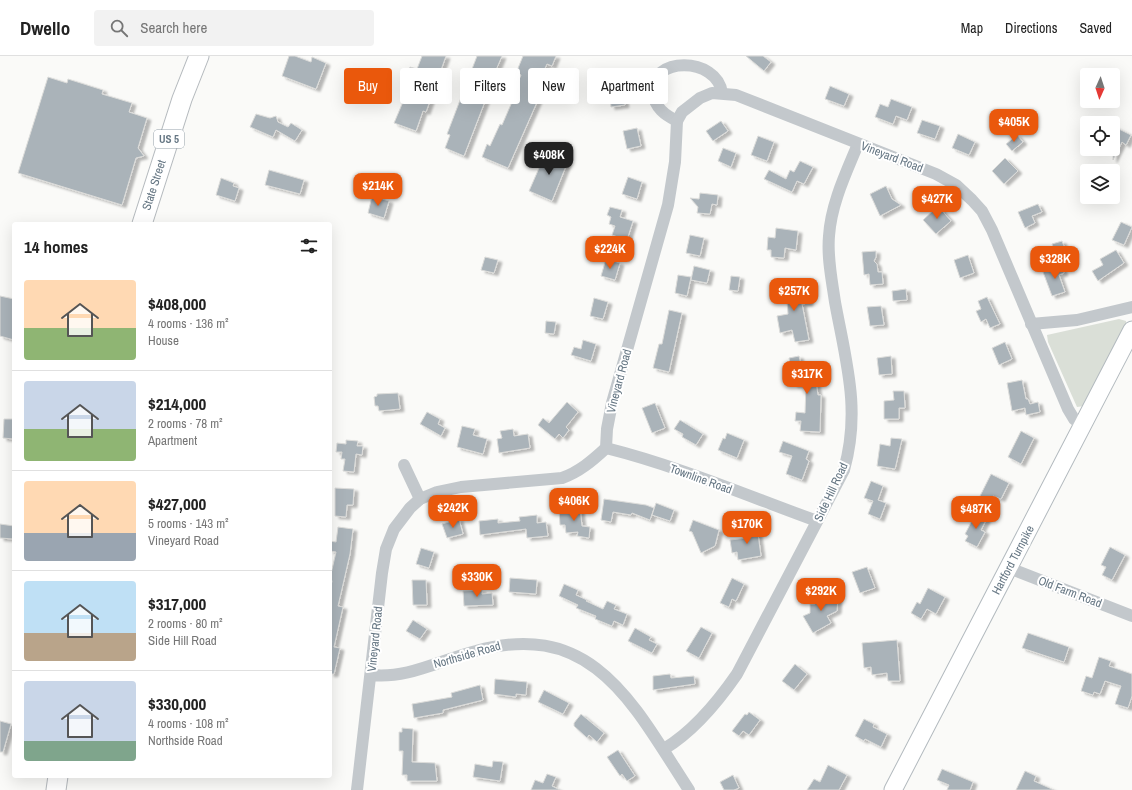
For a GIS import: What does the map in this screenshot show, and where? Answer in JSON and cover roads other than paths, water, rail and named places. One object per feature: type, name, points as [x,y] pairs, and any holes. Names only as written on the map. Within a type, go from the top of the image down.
[{"type":"main road","name":"State Street","points":[[143,222],[182,99],[199,56]]},
{"type":"main road","name":"Hartford Turnpike","points":[[893,790],[1132,330]]},
{"type":"main road","points":[[56,790],[58,778]]},
{"type":"street","points":[[677,121],[666,116],[658,107],[654,97],[653,87],[655,76],[660,67],[670,60],[693,56],[704,61],[714,69],[719,78],[722,93]]},
{"type":"street","name":"Vineyard Road","points":[[357,790],[386,549],[394,529],[410,508],[420,500],[437,492],[461,488],[562,478],[571,475],[589,464],[606,448],[612,403],[668,205],[675,162],[677,121],[682,112],[691,104],[712,93],[736,95],[936,174],[956,185],[982,211],[992,230],[1068,409],[1074,419],[1083,426]]},
{"type":"street","name":"Side Hill Road","points":[[664,749],[678,740],[697,723],[722,696],[737,674],[844,470],[852,432],[852,405],[829,263],[829,236],[837,198],[858,144]]},
{"type":"street","points":[[1031,324],[1077,320],[1132,307]]},
{"type":"street","name":"Townline Road","points":[[606,448],[629,454],[682,472],[817,521]]},
{"type":"street","points":[[404,465],[420,500]]},
{"type":"street","name":"Old Farm Road","points":[[1009,568],[1132,616]]},
{"type":"street","name":"Northside Road","points":[[371,675],[387,677],[410,672],[475,651],[503,644],[531,643],[560,648],[584,659],[602,671],[618,687],[630,701],[664,749],[689,790]]}]
